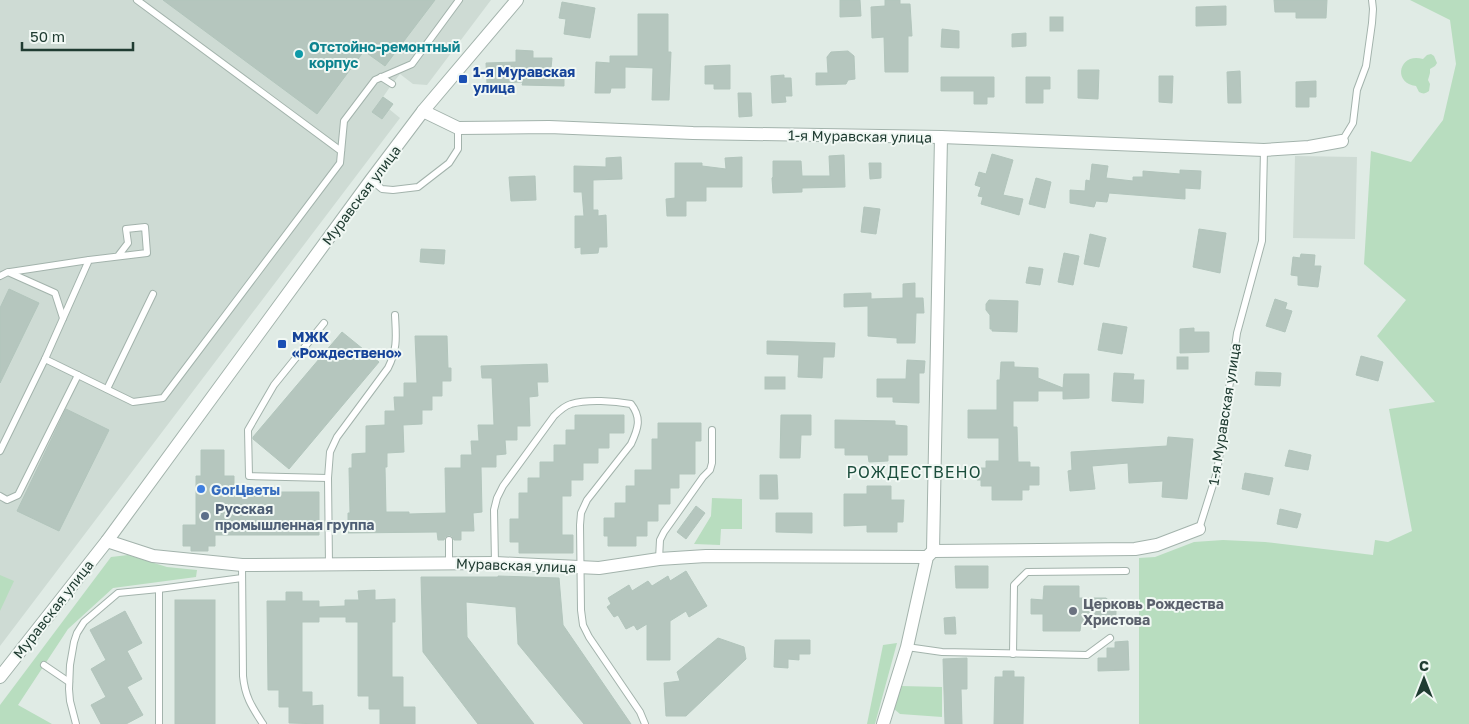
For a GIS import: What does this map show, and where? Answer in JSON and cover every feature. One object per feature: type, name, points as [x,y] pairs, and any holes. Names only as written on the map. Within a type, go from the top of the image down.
[{"type":"street","name":"Муравская улица","points":[[0,677],[107,541],[371,180],[423,112],[517,0]]},
{"type":"street","name":"1-я Муравская улица","points":[[423,112],[458,128],[549,127],[941,137],[1264,150],[1309,147],[1342,141]]},
{"type":"street","name":"1-я Муравская улица","points":[[883,724],[907,647],[930,554],[941,137]]},
{"type":"street","name":"1-я Муравская улица","points":[[930,554],[1135,549],[1157,545],[1199,529]]},
{"type":"street","name":"Муравская улица","points":[[107,541],[152,556],[242,565],[495,563],[599,568],[659,559],[706,556],[930,554]]},
{"type":"lane","points":[[137,0],[341,150]]},
{"type":"lane","points":[[45,359],[133,402],[163,398],[340,163],[344,121],[375,80],[412,64],[459,0]]},
{"type":"lane","points":[[1342,141],[1353,123],[1357,90],[1366,66],[1372,24],[1372,0]]},
{"type":"lane","points":[[382,77],[392,84]]},
{"type":"lane","points":[[371,180],[382,189],[393,190],[418,187],[449,163],[458,149],[458,128]]},
{"type":"lane","name":"1-я Муравская улица","points":[[1199,529],[1217,472],[1237,333],[1262,241],[1264,150]]},
{"type":"lane","points":[[0,276],[8,272],[147,253],[145,228],[126,229],[128,243],[118,256]]},
{"type":"lane","points":[[0,451],[45,359],[89,260]]},
{"type":"lane","points":[[8,272],[56,293],[63,318]]},
{"type":"lane","points":[[107,390],[153,294]]},
{"type":"lane","points":[[329,564],[328,478],[330,452],[337,437],[388,368],[394,355],[396,341],[395,315]]},
{"type":"lane","points":[[324,323],[274,384],[248,430],[248,446],[249,476],[328,478]]},
{"type":"lane","points":[[0,496],[7,500],[18,494],[78,375]]},
{"type":"lane","points":[[495,563],[494,510],[497,498],[503,486],[554,416],[561,408],[582,402],[621,402],[631,404],[638,412],[638,424],[631,444],[587,500],[581,513],[581,610],[583,625],[589,637],[640,712],[645,724]]},
{"type":"lane","points":[[659,559],[660,540],[664,532],[710,470],[712,463],[712,430]]},
{"type":"lane","points":[[449,540],[449,564]]},
{"type":"lane","points":[[242,565],[243,676],[249,702],[263,724]]},
{"type":"lane","points":[[1013,654],[1014,585],[1027,572],[1126,571]]},
{"type":"lane","points":[[76,724],[70,701],[69,682],[74,642],[84,622],[118,593],[242,578]]},
{"type":"lane","points":[[159,589],[159,724]]},
{"type":"lane","points":[[907,647],[942,652],[1087,655],[1110,638]]},
{"type":"lane","points":[[44,665],[69,682]]},
{"type":"shaded area","points":[[0,0],[491,0],[427,85],[413,84],[400,74],[392,84],[383,97],[393,104],[389,109],[400,118],[0,646]]},
{"type":"shaded area","points":[[1295,156],[1357,157],[1355,239],[1293,238]]},
{"type":"green space","points":[[1410,0],[1469,0],[1469,724],[1139,724],[1139,558],[1155,557],[1194,542],[1223,540],[1265,542],[1373,555],[1375,540],[1388,542],[1412,531],[1389,409],[1435,402],[1377,336],[1406,300],[1364,264],[1371,151],[1411,162],[1443,120],[1456,64],[1450,20]]},
{"type":"green space","points":[[1431,54],[1437,63],[1430,69],[1429,91],[1422,93],[1419,92],[1416,86],[1408,84],[1404,80],[1401,74],[1402,69],[1408,60],[1415,58],[1423,59]]},
{"type":"green space","points":[[712,498],[742,499],[742,529],[721,529],[720,545],[694,544],[711,516]]},
{"type":"green space","points":[[128,555],[167,567],[197,570],[196,577],[113,588],[68,629],[18,705],[52,724],[0,724],[0,705],[111,557]]},
{"type":"green space","points":[[0,575],[14,581],[0,611]]},
{"type":"green space","points":[[897,643],[875,724],[867,724],[883,645]]},
{"type":"green space","points":[[901,686],[942,687],[942,717],[900,714],[893,708]]},
{"type":"building","name":"Отстойно-ремонтный корпус","points":[[163,0],[435,0],[385,66],[364,51],[317,114]]},
{"type":"building","points":[[840,0],[860,0],[861,16],[840,17]]},
{"type":"building","points":[[885,0],[900,0],[900,4],[910,4],[912,36],[908,36],[908,72],[885,72],[884,37],[872,38],[871,7],[885,6]]},
{"type":"building","points":[[1274,0],[1327,0],[1326,18],[1296,18],[1296,12],[1275,12]]},
{"type":"building","points":[[562,2],[595,8],[590,38],[564,34],[566,19],[559,18]]},
{"type":"building","points":[[1226,6],[1226,25],[1196,26],[1196,7]]},
{"type":"building","points":[[638,14],[668,14],[668,52],[671,52],[669,100],[652,100],[653,68],[625,67],[625,88],[611,88],[610,93],[595,93],[596,62],[610,63],[610,56],[638,56]]},
{"type":"building","points":[[1050,17],[1063,17],[1063,31],[1050,31]]},
{"type":"building","points":[[942,29],[959,31],[959,48],[941,47]]},
{"type":"building","points":[[1026,33],[1026,46],[1012,47],[1012,34]]},
{"type":"building","points":[[516,50],[533,51],[533,58],[552,58],[551,68],[564,68],[564,86],[522,85],[523,82],[487,83],[486,63],[516,62]]},
{"type":"building","points":[[848,51],[854,56],[855,79],[848,80],[846,84],[816,85],[816,73],[828,73],[827,57],[831,52]]},
{"type":"building","points":[[730,65],[730,89],[714,89],[714,84],[705,84],[705,66]]},
{"type":"building","points":[[1078,70],[1099,70],[1098,99],[1078,98]]},
{"type":"building","points":[[1240,71],[1241,103],[1228,103],[1227,72]]},
{"type":"building","points":[[784,75],[784,78],[791,78],[792,96],[785,96],[786,102],[772,103],[771,76]]},
{"type":"building","points":[[1159,76],[1173,76],[1172,103],[1159,102]]},
{"type":"building","points":[[941,77],[994,77],[994,97],[987,97],[987,104],[974,104],[974,91],[941,91]]},
{"type":"building","points":[[1026,77],[1050,77],[1050,89],[1043,89],[1043,103],[1026,103]]},
{"type":"building","points":[[1316,81],[1316,97],[1309,97],[1309,107],[1296,107],[1296,82]]},
{"type":"building","points":[[738,93],[751,93],[752,116],[739,117]]},
{"type":"building","points":[[383,97],[393,104],[382,119],[372,112]]},
{"type":"building","points":[[992,154],[1013,160],[1003,195],[1023,199],[1019,215],[981,204],[983,197],[978,196],[981,187],[975,185],[979,172],[986,174]]},
{"type":"building","points":[[844,155],[845,187],[802,188],[802,192],[773,193],[773,161],[801,161],[802,176],[830,176],[829,156]]},
{"type":"building","points":[[621,157],[622,179],[593,180],[593,210],[598,210],[598,216],[606,215],[607,247],[599,247],[598,253],[581,254],[581,247],[575,248],[575,216],[584,216],[582,192],[574,192],[574,166],[606,167],[606,158]]},
{"type":"building","points":[[742,157],[742,187],[706,187],[706,201],[686,201],[686,216],[667,216],[666,199],[675,198],[675,163],[702,163],[702,166],[726,169],[725,158]]},
{"type":"building","points":[[869,163],[881,163],[881,178],[870,179]]},
{"type":"building","points":[[1092,164],[1108,166],[1106,178],[1133,181],[1133,177],[1143,177],[1143,171],[1180,174],[1180,170],[1201,171],[1200,189],[1185,188],[1185,199],[1109,193],[1107,202],[1096,201],[1094,207],[1070,203],[1070,190],[1085,191],[1086,180],[1090,181]]},
{"type":"building","points":[[535,176],[536,200],[511,201],[509,177]]},
{"type":"building","points":[[1036,178],[1051,182],[1045,208],[1029,204]]},
{"type":"building","points":[[864,207],[880,209],[876,234],[861,232]]},
{"type":"building","points":[[1199,229],[1226,233],[1220,273],[1193,267]]},
{"type":"building","points":[[1090,234],[1106,238],[1099,267],[1084,264]]},
{"type":"building","points":[[421,249],[445,250],[444,264],[420,262]]},
{"type":"building","points":[[1064,253],[1079,256],[1073,285],[1058,282]]},
{"type":"building","points":[[1301,254],[1315,255],[1314,266],[1321,266],[1318,287],[1298,285],[1298,276],[1291,275],[1293,257],[1300,258]]},
{"type":"building","points":[[1029,267],[1043,269],[1040,285],[1026,283]]},
{"type":"building","points":[[915,283],[915,298],[923,298],[924,313],[916,313],[915,343],[897,343],[897,338],[868,336],[868,306],[844,307],[844,294],[871,293],[871,299],[903,298],[903,284]]},
{"type":"building","points":[[9,289],[39,303],[0,383],[0,308]]},
{"type":"building","points":[[1275,299],[1287,303],[1285,309],[1292,311],[1285,332],[1266,326]]},
{"type":"building","points":[[989,300],[1018,301],[1017,332],[992,331],[990,329],[990,315],[986,310],[986,304]]},
{"type":"building","points":[[1103,323],[1127,327],[1122,354],[1098,350]]},
{"type":"building","points":[[1194,328],[1194,332],[1209,332],[1209,352],[1180,353],[1180,329]]},
{"type":"building","points":[[342,332],[379,362],[289,469],[253,437]]},
{"type":"building","points":[[415,336],[447,336],[448,368],[451,368],[451,381],[442,381],[442,396],[432,396],[432,410],[422,410],[422,424],[403,425],[404,452],[387,453],[387,467],[385,467],[386,512],[409,512],[409,514],[446,513],[445,468],[461,468],[461,455],[472,455],[471,441],[479,441],[478,425],[494,425],[492,378],[482,378],[481,366],[547,364],[548,382],[537,382],[538,396],[529,397],[530,426],[517,426],[517,440],[505,440],[506,454],[496,455],[496,467],[481,467],[482,512],[473,513],[474,531],[461,531],[461,540],[454,540],[449,535],[444,540],[438,540],[437,532],[348,533],[348,513],[350,513],[349,468],[352,468],[352,454],[366,453],[366,426],[385,425],[385,411],[395,411],[394,397],[404,397],[404,383],[417,383]]},
{"type":"building","points":[[767,341],[835,343],[834,357],[823,357],[822,378],[798,377],[799,355],[767,354]]},
{"type":"building","points":[[1361,356],[1383,362],[1378,381],[1356,375]]},
{"type":"building","points":[[1177,357],[1188,357],[1188,369],[1177,369]]},
{"type":"building","points":[[907,360],[925,361],[924,373],[919,373],[919,403],[893,402],[893,397],[877,397],[877,379],[906,379]]},
{"type":"building","points":[[1001,362],[1014,362],[1014,367],[1038,368],[1038,378],[1063,388],[1064,374],[1089,374],[1089,398],[1063,399],[1063,391],[1038,391],[1038,401],[1013,401],[1013,427],[1017,427],[1018,462],[1030,462],[1030,467],[1039,467],[1039,485],[1029,485],[1029,490],[1022,490],[1022,500],[992,500],[992,486],[981,486],[981,480],[977,480],[977,468],[986,468],[986,461],[999,461],[999,438],[968,438],[968,410],[997,410],[997,380],[1000,380]]},
{"type":"building","points":[[1256,372],[1281,373],[1280,386],[1255,385]]},
{"type":"building","points":[[1114,373],[1134,374],[1133,380],[1144,380],[1143,403],[1112,401]]},
{"type":"building","points":[[765,377],[785,377],[785,389],[765,389]]},
{"type":"building","points":[[66,409],[109,430],[59,531],[17,511]]},
{"type":"building","points":[[575,415],[624,415],[624,433],[609,433],[609,448],[598,448],[598,463],[583,463],[583,480],[571,480],[571,496],[562,496],[562,535],[573,535],[573,553],[519,553],[519,542],[510,542],[510,519],[519,519],[519,493],[528,493],[528,478],[540,478],[540,462],[554,462],[554,445],[566,445],[566,430],[575,430]]},
{"type":"building","points":[[781,415],[811,415],[811,435],[801,435],[800,458],[780,458]]},
{"type":"building","points":[[835,420],[895,421],[895,425],[907,426],[907,455],[888,455],[888,461],[869,462],[868,455],[845,455],[845,448],[835,448]]},
{"type":"building","points":[[658,423],[701,423],[701,441],[695,441],[695,474],[679,474],[679,488],[670,488],[670,504],[658,504],[658,521],[647,521],[647,536],[636,536],[636,546],[608,546],[608,536],[604,536],[604,518],[615,518],[615,503],[626,503],[626,486],[635,486],[635,470],[652,470],[652,439],[658,439]]},
{"type":"building","points":[[1168,437],[1193,439],[1187,499],[1162,497],[1163,481],[1129,483],[1128,463],[1092,466],[1095,489],[1070,491],[1068,471],[1072,470],[1071,452],[1167,446]]},
{"type":"building","points":[[201,450],[224,450],[224,476],[234,476],[234,492],[319,492],[319,535],[215,535],[215,546],[208,546],[208,551],[191,551],[191,546],[183,546],[183,525],[196,525],[196,476],[201,476]]},
{"type":"building","points":[[1289,450],[1311,455],[1308,470],[1285,466]]},
{"type":"building","points":[[1245,473],[1273,478],[1269,495],[1242,489]]},
{"type":"building","points":[[760,475],[777,475],[778,499],[760,499]]},
{"type":"building","points":[[867,486],[891,486],[891,500],[904,500],[903,522],[897,522],[897,532],[867,532],[867,525],[844,526],[844,494],[867,494]]},
{"type":"building","points":[[696,506],[705,513],[686,539],[677,532]]},
{"type":"building","points":[[1280,509],[1301,514],[1297,528],[1277,524]]},
{"type":"building","points":[[776,513],[812,513],[812,533],[776,532]]},
{"type":"building","points":[[955,566],[988,566],[988,588],[956,588]]},
{"type":"building","points":[[686,571],[707,606],[689,617],[686,611],[670,621],[670,660],[647,660],[647,624],[637,630],[634,625],[626,629],[618,615],[614,617],[607,607],[611,604],[608,598],[629,585],[632,591],[648,581],[652,586],[668,576],[670,581]]},
{"type":"building","points":[[498,576],[559,578],[563,625],[631,724],[584,724],[518,644],[516,607],[466,602],[467,637],[534,724],[478,724],[423,652],[421,577]]},
{"type":"building","name":"Церковь Рождества Христова","points":[[1044,586],[1079,586],[1079,598],[1106,598],[1116,608],[1114,620],[1107,624],[1081,624],[1080,631],[1043,631],[1043,614],[1031,614],[1031,599],[1043,600]]},
{"type":"building","points":[[375,590],[375,600],[395,599],[395,622],[392,622],[392,677],[403,677],[403,707],[415,707],[415,724],[380,724],[380,709],[369,709],[369,696],[358,696],[358,622],[346,622],[346,617],[319,617],[319,622],[302,622],[302,692],[312,692],[312,706],[323,705],[323,724],[289,723],[289,707],[279,707],[279,690],[268,690],[267,601],[286,601],[286,592],[302,592],[302,601],[319,601],[319,607],[345,606],[345,600],[359,600],[358,591]]},
{"type":"building","points":[[175,600],[215,600],[215,724],[175,724]]},
{"type":"building","points":[[125,611],[142,643],[127,651],[142,679],[127,687],[143,715],[126,724],[101,724],[91,705],[106,697],[91,669],[106,660],[90,630]]},
{"type":"building","points":[[955,617],[956,634],[945,634],[944,618]]},
{"type":"building","points":[[718,638],[744,647],[746,659],[686,716],[666,716],[664,683],[680,681],[677,672]]},
{"type":"building","points":[[775,640],[810,640],[810,654],[799,654],[799,660],[788,659],[788,668],[774,667]]},
{"type":"building","points":[[1128,641],[1129,670],[1098,671],[1098,658],[1107,658],[1107,648],[1115,648],[1115,642]]},
{"type":"building","points":[[967,658],[967,689],[961,689],[962,724],[945,724],[943,659]]},
{"type":"building","points":[[1003,671],[1014,671],[1014,677],[1024,677],[1023,724],[994,724],[995,677],[1003,677]]},
{"type":"place","name":"Отстойно-ремонтный корпус","points":[[299,54]]},
{"type":"place","name":"1-я Муравская улица","points":[[463,79]]},
{"type":"place","name":"МЖК «Рождествено»","points":[[282,344]]},
{"type":"place","name":"GorЦветы","points":[[201,489]]},
{"type":"place","name":"Русская промышленная группа","points":[[205,516]]},
{"type":"place","name":"Церковь Рождества Христова","points":[[1073,611]]},
{"type":"district","name":"РОЖДЕСТВЕНО","points":[[914,472]]}]
